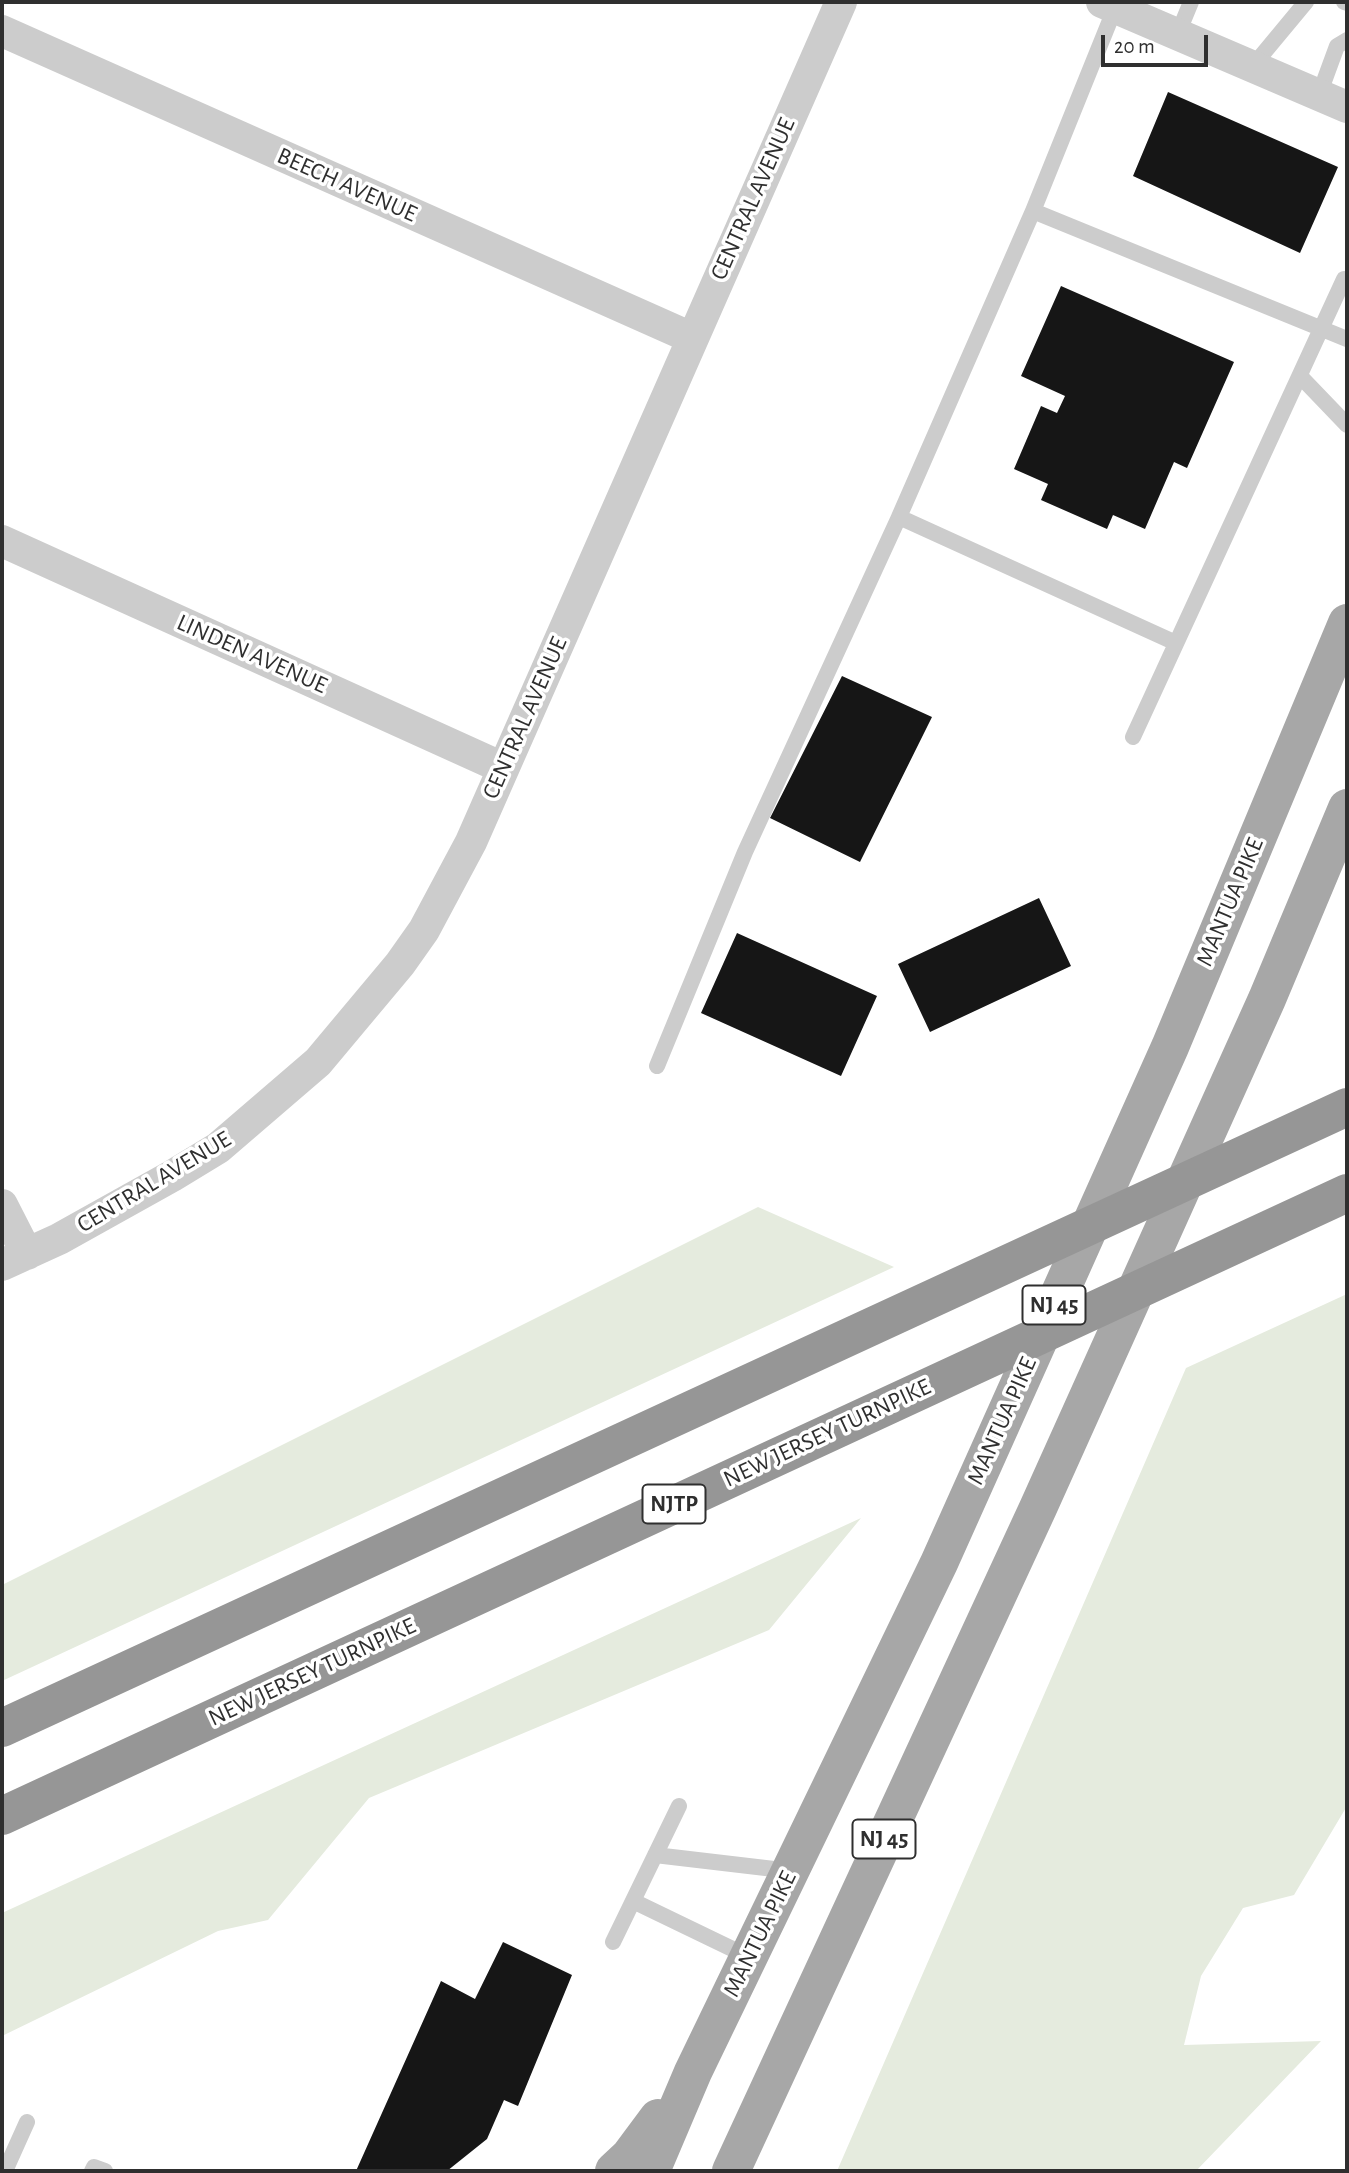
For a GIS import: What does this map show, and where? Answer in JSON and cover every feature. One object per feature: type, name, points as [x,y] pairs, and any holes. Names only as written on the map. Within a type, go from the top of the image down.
[{"type":"highway","points":[[2,1728],[1347,1107]]},
{"type":"highway","name":"NEW JERSEY TURNPIKE","points":[[2,1816],[1347,1193]]},
{"type":"main road","name":"MANTUA PIKE","points":[[652,2171],[693,2072],[939,1563],[1170,1047],[1347,623]]},
{"type":"main road","name":"NJ 45","points":[[731,2171],[1038,1508],[1267,999],[1347,808]]},
{"type":"main road","points":[[614,2171],[629,2157],[693,2072]]},
{"type":"street","name":"CENTRAL AVENUE","points":[[15,1260],[59,1239],[218,1148],[318,1062],[392,974],[424,930],[471,842],[841,2]]},
{"type":"street","points":[[1108,5],[1333,101]]},
{"type":"street","name":"BEECH AVENUE","points":[[2,31],[692,338]]},
{"type":"street","name":"LINDEN AVENUE","points":[[2,541],[503,768]]},
{"type":"street","points":[[2,1205],[15,1260]]},
{"type":"lane","points":[[1177,36],[1191,2]]},
{"type":"lane","points":[[1252,67],[1306,2]]},
{"type":"lane","points":[[657,1066],[746,852],[899,517],[1033,211],[1108,5]]},
{"type":"lane","points":[[1333,101],[1337,46],[1347,40]]},
{"type":"lane","points":[[1033,211],[1347,339]]},
{"type":"lane","points":[[1133,737],[1344,279]]},
{"type":"lane","points":[[1300,376],[1347,425]]},
{"type":"lane","points":[[899,517],[1176,643]]},
{"type":"lane","points":[[613,1942],[678,1806]]},
{"type":"lane","points":[[655,1855],[791,1871]]},
{"type":"lane","points":[[633,1901],[749,1957]]},
{"type":"lane","points":[[5,2171],[27,2122]]},
{"type":"lane","points":[[92,2171],[94,2167],[104,2171]]},
{"type":"shaded area","points":[[758,1207],[894,1267],[2,1681],[2,1585]]},
{"type":"shaded area","points":[[1347,1294],[1347,1806],[1294,1895],[1243,1908],[1201,1976],[1184,2045],[1321,2041],[1196,2171],[837,2171],[1186,1368]]},
{"type":"shaded area","points":[[861,1518],[769,1630],[369,1798],[268,1920],[218,1931],[2,2036],[2,1913]]},
{"type":"building","points":[[1168,92],[1338,167],[1300,253],[1133,176]]},
{"type":"building","points":[[1061,286],[1234,362],[1187,468],[1174,462],[1145,529],[1113,515],[1107,529],[1041,500],[1048,484],[1014,469],[1041,406],[1057,413],[1065,396],[1021,376]]},
{"type":"building","points":[[842,676],[932,717],[860,862],[770,818]]},
{"type":"building","points":[[1039,898],[1071,966],[930,1032],[898,964]]},
{"type":"building","points":[[737,933],[877,996],[841,1076],[701,1013]]},
{"type":"building","points":[[503,1942],[572,1975],[518,2106],[504,2100],[487,2139],[447,2171],[356,2171],[441,1981],[475,1999]]}]
